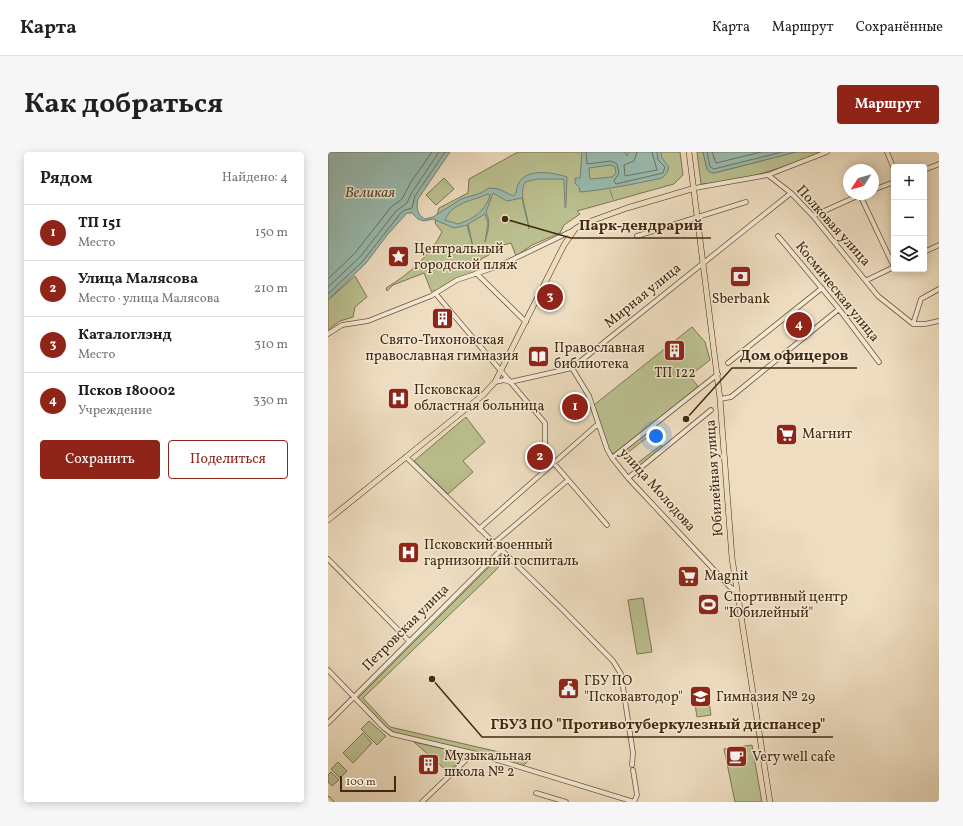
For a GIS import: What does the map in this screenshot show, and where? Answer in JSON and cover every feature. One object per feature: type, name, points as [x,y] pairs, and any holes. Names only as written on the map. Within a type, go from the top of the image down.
[{"type":"main road","name":"Юбилейная улица","points":[[689,152],[695,188],[718,374],[732,558],[770,802]]},
{"type":"main road","points":[[328,520],[483,395],[495,382],[564,245],[575,230],[583,224],[621,210],[695,188]]},
{"type":"street","points":[[695,188],[768,175],[827,152]]},
{"type":"street","points":[[887,152],[892,164]]},
{"type":"street","points":[[927,169],[939,164]]},
{"type":"street","name":"Полковая улица","points":[[768,175],[791,193],[813,216],[867,280],[878,296],[913,324]]},
{"type":"street","points":[[879,188],[891,183]]},
{"type":"street","name":"Мирная улица","points":[[495,382],[504,380],[510,382],[572,368],[791,193]]},
{"type":"street","points":[[813,216],[848,200]]},
{"type":"street","points":[[864,200],[891,260]]},
{"type":"street","points":[[637,236],[746,202]]},
{"type":"street","points":[[328,334],[342,325],[368,321],[435,293],[457,280],[522,256],[562,234],[575,230]]},
{"type":"street","name":"Космическая улица","points":[[778,236],[839,309],[878,362]]},
{"type":"street","points":[[927,250],[939,245]]},
{"type":"street","points":[[867,280],[891,268]]},
{"type":"street","points":[[476,273],[526,322]]},
{"type":"street","points":[[728,363],[822,288]]},
{"type":"street","points":[[939,289],[921,299],[913,324],[925,324],[939,321]]},
{"type":"street","points":[[435,293],[544,422],[545,453],[607,525]]},
{"type":"street","points":[[720,399],[731,397],[839,309]]},
{"type":"street","name":"улица Молодова","points":[[572,368],[589,396],[607,449],[612,458],[628,478],[730,587],[737,591]]},
{"type":"street","points":[[612,458],[718,374]]},
{"type":"street","points":[[628,478],[711,410]]},
{"type":"street","points":[[479,529],[598,424]]},
{"type":"street","points":[[406,457],[570,616],[613,661],[621,674],[633,753],[632,764]]},
{"type":"street","points":[[494,543],[568,480]]},
{"type":"street","name":"Петровская улица","points":[[328,723],[501,550]]},
{"type":"street","points":[[328,559],[409,642]]},
{"type":"street","points":[[328,670],[392,734],[471,753],[634,802],[637,795],[633,770]]},
{"type":"street","points":[[422,802],[470,756],[471,753]]},
{"type":"street","points":[[536,793],[566,802]]},
{"type":"street","points":[[328,799],[331,802]]},
{"type":"green space","points":[[518,152],[680,152],[683,175],[674,184],[577,211],[580,214],[564,225],[560,233],[532,245],[516,256],[511,243],[492,248],[489,255],[481,259],[478,265],[474,267],[476,272],[432,293],[424,273],[393,285],[387,291],[386,288],[410,271],[432,249],[442,232],[435,223],[439,208],[468,193],[469,179]]},
{"type":"green space","points":[[697,152],[703,152],[707,169],[714,173],[796,152],[821,152],[777,169],[747,177],[716,183],[701,184]]},
{"type":"green space","points":[[444,178],[454,189],[436,205],[426,195]]},
{"type":"green space","points":[[355,276],[367,297],[355,307],[353,317],[340,321],[328,330],[328,300]]},
{"type":"green space","points":[[692,327],[705,342],[710,360],[689,376],[698,386],[680,403],[613,454],[608,448],[594,405]]},
{"type":"green space","points":[[466,417],[485,442],[463,461],[473,472],[448,494],[414,461]]},
{"type":"green space","points":[[650,428],[653,433],[626,454],[622,449]]},
{"type":"green space","points":[[661,445],[664,449],[638,470],[635,465]]},
{"type":"green space","points":[[501,555],[503,562],[494,572],[363,698],[390,727],[530,759],[523,766],[393,732],[385,727],[358,698]]},
{"type":"green space","points":[[643,598],[652,652],[637,654],[628,600]]},
{"type":"green space","points":[[709,702],[711,715],[697,717],[695,704]]},
{"type":"green space","points":[[369,721],[386,736],[377,745],[361,729]]},
{"type":"green space","points":[[363,733],[372,743],[353,763],[343,753]]},
{"type":"green space","points":[[414,742],[467,754],[448,772]]},
{"type":"green space","points":[[752,745],[762,802],[735,802],[724,749]]},
{"type":"green space","points":[[338,762],[347,771],[340,778],[331,769]]},
{"type":"green space","points":[[331,772],[339,780],[332,786],[328,782],[328,775]]},
{"type":"water","name":"Великая","points":[[328,152],[450,152],[418,199],[418,210],[420,215],[425,219],[433,217],[461,199],[481,193],[489,188],[499,189],[513,196],[516,193],[518,185],[522,179],[528,175],[535,173],[551,173],[567,177],[565,208],[564,179],[537,179],[525,182],[523,187],[523,199],[529,229],[522,198],[507,201],[493,193],[486,212],[489,223],[485,242],[488,223],[485,214],[468,224],[473,247],[467,225],[454,228],[433,219],[424,221],[418,219],[412,213],[407,213],[388,234],[366,263],[328,300]],"holes":[[[488,194],[490,195],[482,210],[468,220],[458,224],[445,220],[448,214],[458,206]]]},
{"type":"water","points":[[582,152],[625,152],[626,155],[628,155],[628,152],[661,152],[662,158],[669,167],[667,173],[662,178],[589,191],[580,192],[579,187],[575,183],[575,178],[580,178]],"holes":[[[611,165],[615,167],[616,173],[612,177],[590,179],[589,168]]]},
{"type":"water","points":[[703,152],[796,152],[714,173],[709,172],[707,169]]},
{"type":"waterway","points":[[610,190],[613,199]]},
{"type":"place","name":"Парк-дендрарий","points":[[505,219]]},
{"type":"place","name":"Центральный городской пляж","points":[[398,257]]},
{"type":"place","name":"Sberbank","points":[[741,277]]},
{"type":"place","name":"Каталоглэнд","points":[[550,297]]},
{"type":"place","name":"Свято-Тихоновская православная гимназия","points":[[442,318]]},
{"type":"place","name":"Псков 180002","points":[[799,325]]},
{"type":"place","name":"ТП 122","points":[[675,351]]},
{"type":"place","name":"Православная библиотека","points":[[539,356]]},
{"type":"place","name":"Псковская областная больница","points":[[399,398]]},
{"type":"place","name":"ТП 151","points":[[575,407]]},
{"type":"place","name":"Дом офицеров","points":[[686,419]]},
{"type":"place","name":"Магнит","points":[[787,434]]},
{"type":"place","name":"Улица Малясова","points":[[540,457]]},
{"type":"place","name":"Псковский военный гарнизонный госпиталь","points":[[409,553]]},
{"type":"place","name":"Magnit","points":[[689,576]]},
{"type":"place","name":"Спортивный центр \"Юбилейный\"","points":[[708,605]]},
{"type":"place","name":"ГБУЗ ПО \"Противотуберкулезный диспансер\"","points":[[432,679]]},
{"type":"place","name":"ГБУ ПО \"Псковавтодор\"","points":[[568,689]]},
{"type":"place","name":"Гимназия № 29","points":[[700,697]]},
{"type":"place","name":"Very well cafe","points":[[736,757]]},
{"type":"place","name":"Музыкальная школа № 2","points":[[429,764]]}]
